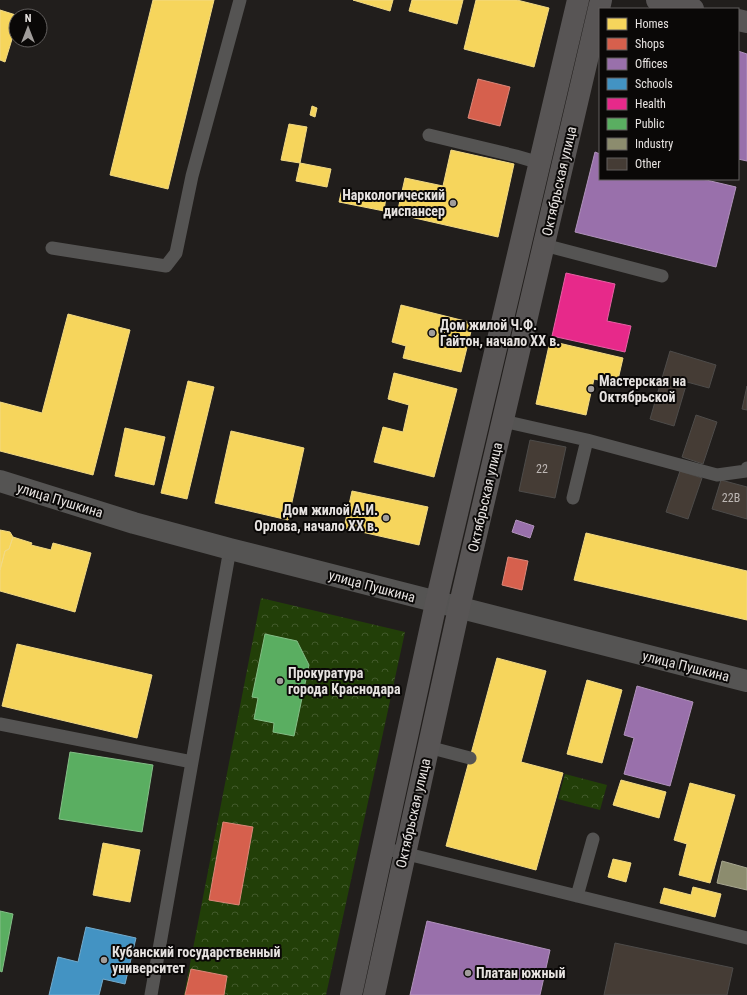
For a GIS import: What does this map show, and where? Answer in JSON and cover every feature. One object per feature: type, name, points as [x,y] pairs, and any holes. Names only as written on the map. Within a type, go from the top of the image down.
[{"type":"street","name":"Октябрьская улица","points":[[351,995],[436,603],[578,0]]},
{"type":"street","points":[[657,0],[689,8]]},
{"type":"street","name":"Октябрьская улица","points":[[374,995],[459,608],[599,9]]},
{"type":"street","name":"улица Пушкина","points":[[0,481],[134,523],[230,549],[436,603],[747,681]]},
{"type":"lane","points":[[52,248],[166,266],[176,252],[192,176],[240,0]]},
{"type":"lane","points":[[428,135],[540,163]]},
{"type":"lane","points":[[544,245],[662,276]]},
{"type":"lane","points":[[503,421],[587,440],[717,475],[746,471],[747,468]]},
{"type":"lane","points":[[573,498],[587,440]]},
{"type":"lane","points":[[151,995],[230,549]]},
{"type":"lane","points":[[0,724],[192,762]]},
{"type":"lane","points":[[428,747],[470,758]]},
{"type":"lane","points":[[577,896],[592,839]]},
{"type":"lane","points":[[383,848],[747,938]]},
{"type":"green space","points":[[261,598],[405,632],[326,995],[184,995]]},
{"type":"green space","points":[[565,774],[607,785],[600,810],[558,799]]},
{"type":"building: Homes","points":[[153,0],[214,0],[168,189],[110,175]]},
{"type":"building: Homes","points":[[353,0],[393,0],[390,11]]},
{"type":"building: Homes","points":[[412,0],[463,0],[457,24],[409,11]]},
{"type":"building: Homes","points":[[476,0],[517,0],[549,8],[534,67],[464,49]]},
{"type":"building: Homes","points":[[0,10],[8,13],[8,48],[9,48],[5,62],[0,60]]},
{"type":"building: Homes","points":[[312,106],[317,108],[315,117],[310,115]]},
{"type":"building: Homes","points":[[289,124],[307,127],[300,163],[281,160]]},
{"type":"building: Homes","name":"Наркологический диспансер","points":[[451,150],[514,164],[498,237],[397,214],[405,178],[443,186]]},
{"type":"building: Homes","points":[[300,163],[331,169],[327,187],[296,181]]},
{"type":"building: Homes","points":[[342,189],[386,197],[384,211],[339,202]]},
{"type":"building: Homes","name":"Дом жилой Ч.Ф. Гайтон, начало XX в.","points":[[401,305],[473,323],[461,372],[403,358],[406,346],[392,342]]},
{"type":"building: Homes","points":[[68,314],[130,330],[93,475],[0,451],[0,402],[42,413]]},
{"type":"building: Homes","points":[[550,341],[623,358],[617,384],[594,379],[586,415],[536,404]]},
{"type":"building: Homes","points":[[394,373],[457,389],[434,477],[374,462],[383,427],[403,432],[409,405],[388,399]]},
{"type":"building: Homes","points":[[188,381],[214,387],[187,499],[161,493]]},
{"type":"building: Homes","points":[[125,428],[165,437],[154,485],[115,476]]},
{"type":"building: Homes","points":[[231,431],[304,448],[288,520],[215,503]]},
{"type":"building: Homes","name":"Дом жилой А.И. Орлова, начало XX в.","points":[[352,491],[428,507],[419,545],[344,528]]},
{"type":"building: Homes","points":[[0,530],[10,532],[13,537],[9,549],[5,551],[0,570]]},
{"type":"building: Homes","points":[[586,533],[747,571],[747,620],[574,580]]},
{"type":"building: Homes","points":[[13,537],[32,543],[31,545],[51,550],[53,543],[91,553],[75,612],[0,591],[0,570],[5,551],[9,549]]},
{"type":"building: Homes","points":[[17,644],[152,675],[137,738],[2,706]]},
{"type":"building: Homes","points":[[497,658],[546,671],[521,762],[563,773],[536,870],[446,846]]},
{"type":"building: Homes","points":[[587,680],[622,690],[602,763],[567,754]]},
{"type":"building: Homes","points":[[621,780],[666,792],[659,818],[613,805]]},
{"type":"building: Homes","points":[[690,783],[735,795],[710,883],[679,875],[687,844],[674,840]]},
{"type":"building: Homes","points":[[103,843],[140,850],[130,902],[93,895]]},
{"type":"building: Homes","points":[[613,859],[631,863],[626,882],[608,877]]},
{"type":"building: Homes","points":[[693,887],[721,894],[715,917],[660,903],[664,888],[691,895]]},
{"type":"building: Shops","points":[[478,79],[510,87],[500,126],[468,118]]},
{"type":"building: Shops","points":[[508,557],[528,561],[522,590],[502,585]]},
{"type":"building: Shops","points":[[223,822],[253,827],[239,905],[209,900]]},
{"type":"building: Shops","points":[[191,969],[227,976],[224,995],[185,995]]},
{"type":"building: Offices","points":[[739,51],[747,54],[747,161],[739,159]]},
{"type":"building: Offices","points":[[595,152],[599,154],[599,180],[706,180],[736,187],[716,267],[575,232]]},
{"type":"building: Offices","points":[[516,520],[534,526],[530,538],[512,532]]},
{"type":"building: Offices","points":[[637,686],[693,702],[670,786],[624,774],[634,738],[624,735]]},
{"type":"building: Offices","points":[[427,921],[550,950],[540,995],[410,995]]},
{"type":"building: Schools","name":"Кубанский государственный университет","points":[[86,927],[136,938],[125,984],[103,979],[99,995],[49,995],[58,957],[78,962]]},
{"type":"building: Health","points":[[566,273],[615,284],[607,321],[631,326],[625,352],[552,336]]},
{"type":"building: Public","name":"Прокуратура города Краснодара","points":[[265,634],[297,641],[309,665],[294,736],[273,732],[274,723],[254,719],[258,698],[252,697]]},
{"type":"building: Public","points":[[70,752],[153,765],[142,832],[59,819]]},
{"type":"building: Public","points":[[0,911],[13,914],[2,972],[0,971]]},
{"type":"building: Industry","points":[[722,861],[747,868],[747,890],[717,883]]},
{"type":"building: Other","points":[[670,351],[716,365],[709,388],[687,382],[674,426],[650,419]]},
{"type":"building: Other","points":[[747,386],[747,410],[742,409]]},
{"type":"building: Other","points":[[696,415],[717,422],[703,464],[682,457]]},
{"type":"building: Other","points":[[530,440],[566,447],[555,498],[519,491]]},
{"type":"building: Other","points":[[680,471],[702,478],[688,519],[666,512]]},
{"type":"building: Other","points":[[721,480],[747,487],[747,519],[712,509]]},
{"type":"building: Other","points":[[615,943],[733,968],[727,995],[604,995]]},
{"type":"place","name":"Наркологический диспансер","points":[[453,203]]},
{"type":"place","name":"Дом жилой Ч.Ф. Гайтон, начало XX в.","points":[[432,333]]},
{"type":"place","name":"Мастерская на Октябрьской","points":[[591,389]]},
{"type":"place","name":"Дом жилой А.И. Орлова, начало XX в.","points":[[386,518]]},
{"type":"place","name":"Прокуратура города Краснодара","points":[[280,681]]},
{"type":"place","name":"Кубанский государственный университет","points":[[104,960]]},
{"type":"place","name":"Платан южный","points":[[468,973]]}]
